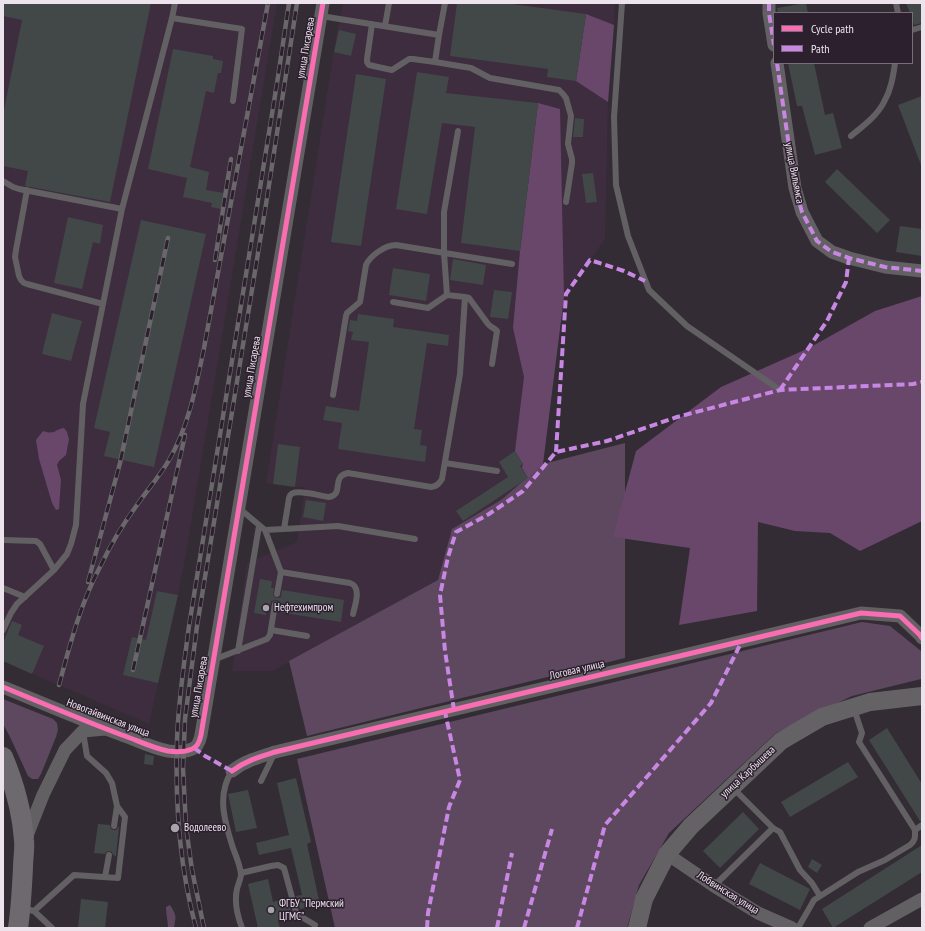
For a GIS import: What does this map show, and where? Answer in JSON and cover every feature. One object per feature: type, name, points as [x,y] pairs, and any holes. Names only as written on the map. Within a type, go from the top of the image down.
[{"type":"main road","points":[[3,757],[14,786],[24,841],[28,909],[18,928]]},
{"type":"street","points":[[769,3],[773,39]]},
{"type":"street","name":"улица Писарева","points":[[201,734],[322,9]]},
{"type":"street","name":"улица Вильямса","points":[[777,64],[795,188],[802,212],[816,241],[832,252],[849,258],[885,267],[922,271]]},
{"type":"street","name":"Логовая улица","points":[[232,771],[250,760],[275,752],[862,613],[900,616],[919,632]]},
{"type":"street","name":"Новогайвинская улица","points":[[3,687],[159,749],[177,752],[191,750],[198,743],[201,734]]},
{"type":"street","name":"улица Карбышева","points":[[637,928],[644,899],[666,854],[691,826],[781,741],[822,717],[853,707],[870,702],[922,696]]},
{"type":"street","points":[[24,841],[43,795],[65,750],[83,731],[107,729]]},
{"type":"street","name":"Лобвинская улица","points":[[666,854],[758,913],[792,928]]},
{"type":"street","points":[[870,928],[922,899]]},
{"type":"lane","points":[[3,630],[10,613],[25,596],[54,570],[67,554],[71,544],[76,525],[83,404],[122,209],[175,3]]},
{"type":"lane","points":[[385,26],[389,3]]},
{"type":"lane","points":[[435,62],[444,3]]},
{"type":"lane","points":[[622,3],[614,118],[616,186],[628,236],[649,290],[687,326],[780,390]]},
{"type":"lane","points":[[322,9],[372,24],[439,35]]},
{"type":"lane","points":[[172,18],[242,29],[233,100]]},
{"type":"lane","points":[[372,24],[366,59],[372,67],[392,70],[405,61],[413,59],[471,68],[490,78],[559,90],[563,94],[572,116],[568,144],[572,163],[566,202]]},
{"type":"lane","points":[[851,136],[870,120],[884,103],[892,83],[895,64]]},
{"type":"lane","points":[[447,294],[444,253],[444,212],[458,131]]},
{"type":"lane","points":[[3,181],[13,187],[122,209]]},
{"type":"lane","points":[[27,190],[15,257],[21,280],[27,284],[103,304]]},
{"type":"lane","points":[[333,395],[347,313],[360,302],[368,261],[384,248],[392,245],[512,264]]},
{"type":"lane","points":[[393,302],[428,308],[447,294],[469,298],[490,327],[496,329],[497,332],[492,364]]},
{"type":"lane","points":[[284,529],[290,495],[299,492],[329,497],[333,496],[336,494],[341,476],[344,474],[430,487],[436,486],[440,483],[445,463],[460,374],[465,297]]},
{"type":"lane","points":[[445,463],[497,472]]},
{"type":"lane","points":[[239,508],[265,530],[280,572],[277,594]]},
{"type":"lane","points":[[238,651],[259,526]]},
{"type":"lane","points":[[265,530],[338,526],[415,539]]},
{"type":"lane","points":[[3,540],[36,541],[40,544],[54,570]]},
{"type":"lane","points":[[280,572],[354,585],[357,592],[353,614]]},
{"type":"lane","points":[[3,588],[25,596]]},
{"type":"lane","points":[[213,660],[267,639],[271,630],[275,604]]},
{"type":"lane","points":[[271,630],[307,636]]},
{"type":"lane","points":[[798,928],[814,900],[858,872],[885,860],[910,845],[915,839],[915,830],[860,742],[862,733],[853,707]]},
{"type":"lane","points":[[83,731],[87,756],[106,773],[112,784],[117,806],[114,826]]},
{"type":"lane","points":[[261,781],[275,752]]},
{"type":"lane","points":[[232,771],[225,783],[223,798],[227,827],[241,873],[236,901],[237,915],[242,928]]},
{"type":"lane","points":[[732,787],[772,828],[780,832],[800,870],[820,896]]},
{"type":"lane","points":[[52,928],[28,909],[74,875],[118,878],[125,817],[117,806]]},
{"type":"lane","points":[[915,830],[922,826]]},
{"type":"lane","points":[[714,886],[772,828]]},
{"type":"lane","points":[[105,877],[109,854]]},
{"type":"lane","points":[[241,873],[278,865],[284,868],[296,912],[315,925]]},
{"type":"shaded area","points":[[3,3],[277,3],[186,554],[149,724],[3,661]]},
{"type":"shaded area","points":[[343,3],[615,3],[608,102],[605,239],[564,297],[543,464],[501,500],[452,529],[438,580],[273,671],[232,671],[247,563],[297,542],[305,488],[266,483],[336,37]]},
{"type":"shaded area","points":[[586,14],[614,25],[608,102],[576,81]]},
{"type":"shaded area","points":[[538,103],[560,109],[564,297],[543,464],[528,478],[522,468],[523,464],[515,451],[524,377],[513,328],[520,251]]},
{"type":"shaded area","points":[[922,296],[922,521],[860,551],[830,533],[795,531],[758,522],[757,611],[679,625],[690,548],[613,537],[636,451],[721,387],[809,348],[875,311]]},
{"type":"shaded area","points":[[64,428],[69,439],[66,455],[57,465],[61,480],[59,509],[56,510],[52,503],[39,459],[36,440],[43,431],[52,432]]},
{"type":"shaded area","points":[[625,443],[625,658],[307,736],[289,661],[438,580],[452,529],[501,500],[543,464]]},
{"type":"shaded area","points":[[862,622],[890,626],[921,651],[921,679],[852,696],[776,733],[669,833],[639,885],[627,928],[335,928],[297,759]]},
{"type":"shaded area","points":[[3,699],[53,719],[57,723],[58,730],[56,737],[38,779],[32,779],[28,776],[3,724]]},
{"type":"shaded area","points":[[170,905],[175,917],[174,928],[168,928],[166,907]]},
{"type":"building","points":[[3,3],[151,3],[110,202],[25,186],[28,171],[3,166],[3,115],[22,20],[3,16]]},
{"type":"building","points":[[457,3],[505,3],[586,14],[576,81],[547,77],[548,69],[450,56]]},
{"type":"building","points":[[806,3],[808,12],[778,12],[777,8]]},
{"type":"building","points":[[906,3],[922,3],[922,23],[914,25],[913,12],[910,12]]},
{"type":"building","points":[[339,30],[356,34],[351,56],[334,52]]},
{"type":"building","points":[[173,49],[213,56],[213,59],[223,61],[221,73],[218,73],[214,93],[206,91],[190,167],[209,172],[206,190],[224,193],[221,209],[211,207],[212,203],[183,197],[187,178],[148,169]]},
{"type":"building","points":[[788,64],[814,64],[825,115],[833,113],[842,148],[815,155],[802,106],[797,106]]},
{"type":"building","points":[[417,72],[449,77],[446,93],[538,103],[520,251],[461,243],[475,127],[442,123],[427,214],[396,209]]},
{"type":"building","points":[[356,74],[386,79],[361,246],[331,242]]},
{"type":"building","points":[[922,96],[922,165],[921,165],[898,105]]},
{"type":"building","points":[[575,118],[584,119],[583,137],[573,137]]},
{"type":"building","points":[[837,169],[890,220],[877,233],[825,182]]},
{"type":"building","points":[[593,173],[597,202],[586,203],[582,174]]},
{"type":"building","points":[[68,217],[103,225],[100,244],[93,242],[82,289],[54,283]]},
{"type":"building","points":[[141,220],[206,234],[154,467],[104,456],[110,432],[94,428]]},
{"type":"building","points":[[900,226],[922,229],[922,256],[896,252]]},
{"type":"building","points":[[453,259],[486,265],[483,285],[450,280]]},
{"type":"building","points":[[393,268],[430,274],[426,301],[389,295]]},
{"type":"building","points":[[494,290],[512,292],[508,319],[490,317]]},
{"type":"building","points":[[52,313],[82,321],[71,361],[42,354]]},
{"type":"building","points":[[358,314],[394,319],[393,327],[449,335],[448,346],[427,343],[414,429],[422,430],[420,445],[427,446],[425,462],[338,449],[342,423],[323,420],[326,406],[359,411],[369,342],[351,340],[353,332],[348,331],[350,320],[357,321]]},
{"type":"building","points":[[278,444],[300,447],[295,487],[273,484]]},
{"type":"building","points":[[515,451],[523,464],[520,466],[528,478],[463,521],[456,511],[508,477],[499,462]]},
{"type":"building","points":[[306,500],[326,503],[323,521],[303,517]]},
{"type":"building","points":[[260,579],[272,581],[271,588],[274,588],[273,595],[276,598],[281,597],[282,590],[344,600],[341,622],[278,612],[278,600],[271,601],[266,615],[254,613]]},
{"type":"building","points":[[157,591],[178,595],[158,683],[123,675],[132,637],[146,640]]},
{"type":"building","points":[[12,621],[22,625],[18,635],[44,646],[32,674],[3,661],[3,643]]},
{"type":"building","points":[[887,728],[922,784],[922,821],[920,821],[869,740]]},
{"type":"building","points":[[145,754],[154,756],[153,765],[144,764]]},
{"type":"building","points":[[848,762],[858,777],[790,817],[781,802]]},
{"type":"building","points":[[296,778],[311,842],[307,844],[320,905],[300,909],[296,896],[302,895],[291,848],[259,855],[256,843],[289,835],[277,783]]},
{"type":"building","points":[[248,790],[257,828],[236,832],[228,794]]},
{"type":"building","points":[[743,812],[759,829],[720,868],[703,851]]},
{"type":"building","points":[[98,824],[110,825],[111,829],[114,830],[119,827],[116,856],[109,851],[105,854],[94,853]]},
{"type":"building","points":[[922,845],[922,872],[833,928],[822,909]]},
{"type":"building","points":[[812,859],[822,865],[817,873],[808,867]]},
{"type":"building","points":[[760,863],[810,889],[800,910],[749,884]]},
{"type":"building","name":"ФГБУ \"Пермский ЦГМС\"","points":[[268,879],[273,902],[288,898],[291,911],[289,912],[290,918],[278,921],[280,928],[258,928],[248,884]]},
{"type":"building","points":[[81,899],[108,902],[105,928],[78,928]]},
{"type":"railway","points":[[59,685],[67,654],[94,579],[122,527],[162,472],[176,447],[187,420],[204,348],[268,3]]},
{"type":"railway","points":[[196,928],[182,859],[178,811],[177,764],[180,698],[189,626],[289,3]]},
{"type":"railway","points":[[204,928],[192,870],[186,827],[183,768],[185,719],[197,626],[267,198],[297,3]]},
{"type":"railway","points":[[215,260],[231,159]]},
{"type":"railway","points":[[88,582],[120,463],[168,238]]},
{"type":"railway","points":[[133,670],[185,435]]},
{"type":"marked path","points":[[769,3],[773,39]]},
{"type":"marked path","points":[[777,64],[795,188],[802,212],[817,241],[832,252],[849,258],[885,267],[922,271]]},
{"type":"marked path","points":[[780,390],[827,321],[846,282],[849,258]]},
{"type":"marked path","points":[[556,452],[566,294],[590,260],[624,271],[645,281]]},
{"type":"marked path","points":[[454,710],[445,651],[440,595],[448,557],[456,532],[489,514],[523,491],[556,452],[607,441],[677,417],[780,390],[913,384],[922,382]]},
{"type":"marked path","points":[[577,928],[605,825],[711,703],[742,641]]},
{"type":"marked path","points":[[427,928],[428,913],[449,807],[460,780],[445,712]]},
{"type":"marked path","points":[[194,748],[232,771]]},
{"type":"marked path","points":[[524,928],[552,829]]},
{"type":"marked path","points":[[497,928],[512,853]]},
{"type":"cycle path","points":[[3,687],[162,750],[174,752],[186,751],[196,747],[198,743],[201,735],[323,3]]},
{"type":"cycle path","points":[[232,771],[247,762],[275,752],[861,613],[900,616],[922,638]]},
{"type":"place","name":"Нефтехимпром","points":[[266,608]]},
{"type":"place","name":"Водолеево","points":[[175,828]]},
{"type":"place","name":"ФГБУ \"Пермский ЦГМС\"","points":[[271,910]]}]
